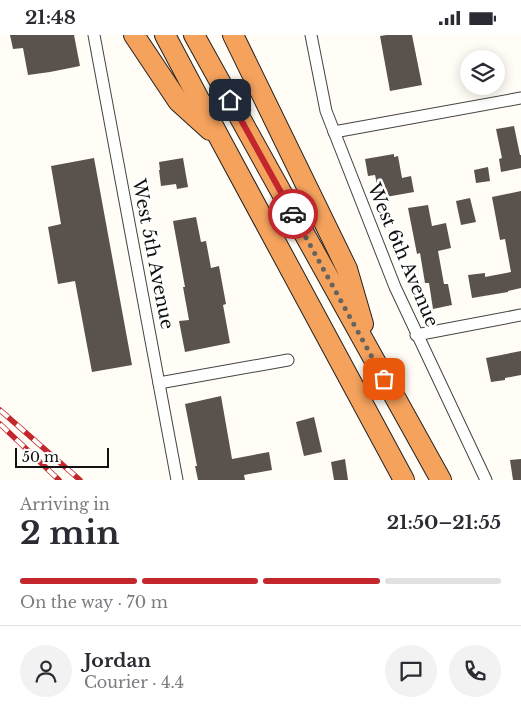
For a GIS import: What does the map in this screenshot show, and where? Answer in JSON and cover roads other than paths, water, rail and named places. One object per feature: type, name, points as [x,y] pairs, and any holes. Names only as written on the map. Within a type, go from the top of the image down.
[{"type":"highway","points":[[134,35],[178,101],[220,139]]},
{"type":"highway","points":[[165,35],[404,480]]},
{"type":"highway","points":[[194,35],[441,480]]},
{"type":"highway","points":[[233,35],[347,269],[375,362]]},
{"type":"street","name":"West 5th Avenue","points":[[94,35],[176,480]]},
{"type":"street","name":"West 6th Avenue","points":[[311,35],[324,101],[334,132],[394,287],[486,480]]},
{"type":"street","points":[[334,132],[521,98]]},
{"type":"street","points":[[416,335],[521,315]]},
{"type":"street","points":[[159,383],[288,360]]},
{"type":"railway","points":[[0,410],[80,480]]},
{"type":"railway","points":[[0,424],[59,480]]}]
